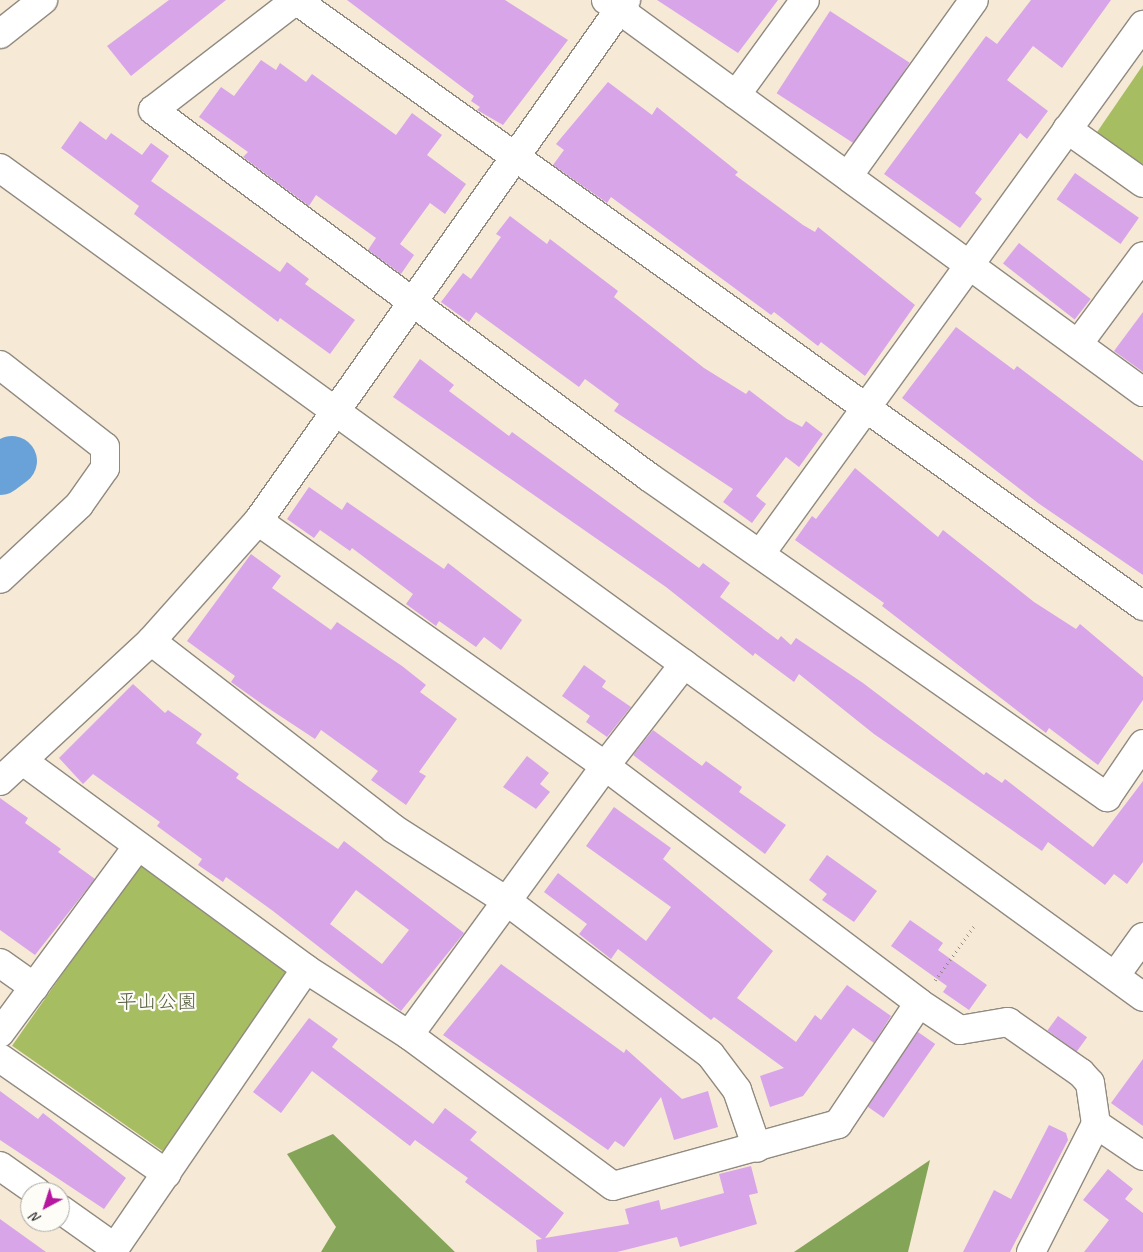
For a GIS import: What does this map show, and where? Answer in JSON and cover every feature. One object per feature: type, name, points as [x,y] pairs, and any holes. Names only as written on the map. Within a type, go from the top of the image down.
[{"type":"street","points":[[0,34],[43,0]]},
{"type":"street","points":[[1143,606],[296,0],[153,110],[415,301],[649,477],[761,553],[1107,797],[1143,744]]},
{"type":"street","points":[[736,95],[805,0]]},
{"type":"street","points":[[848,176],[974,0]]},
{"type":"street","points":[[0,781],[23,762],[151,641],[258,521],[335,409],[415,301],[515,158],[617,3],[736,95],[1143,392]]},
{"type":"street","points":[[761,553],[971,266],[1143,25]]},
{"type":"street","points":[[1067,129],[1143,184]]},
{"type":"street","points":[[0,168],[335,409],[1143,997]]},
{"type":"street","points":[[1078,344],[1143,256]]},
{"type":"street","points":[[0,365],[105,447],[105,468],[79,506],[0,579]]},
{"type":"street","points":[[258,521],[605,766],[919,1003],[960,1030],[1008,1022],[1082,1073],[1090,1083],[1096,1124],[1031,1252]]},
{"type":"street","points":[[151,641],[394,829],[508,902],[710,1054],[738,1090],[757,1148]]},
{"type":"street","points":[[409,1035],[508,902],[605,766],[684,664]]},
{"type":"street","points":[[23,762],[306,969],[409,1035],[613,1186],[757,1148],[838,1124],[919,1003]]},
{"type":"street","points":[[0,1033],[138,846]]},
{"type":"street","points":[[1115,976],[1143,937]]},
{"type":"street","points":[[0,963],[34,987]]},
{"type":"street","points":[[70,1217],[114,1250],[306,969]]},
{"type":"street","points":[[0,1058],[167,1174]]},
{"type":"street","points":[[1096,1124],[1143,1156]]},
{"type":"street","points":[[0,1166],[23,1182]]},
{"type":"path","points":[[919,1003],[975,925]]},
{"type":"green space","points":[[1143,65],[1143,172],[1093,138]]},
{"type":"green space","name":"平山公園","points":[[140,863],[294,971],[166,1154],[12,1046]]},
{"type":"green space","points":[[333,1134],[455,1252],[321,1252],[336,1227],[287,1154]]},
{"type":"green space","points":[[930,1160],[908,1252],[794,1252]]},
{"type":"building","points":[[169,0],[226,0],[131,76],[107,46]]},
{"type":"building","points":[[347,0],[505,0],[568,40],[503,125],[477,110],[480,107],[471,101],[474,96]]},
{"type":"building","points":[[657,0],[778,0],[738,53]]},
{"type":"building","points":[[1031,0],[1111,0],[1062,68],[1033,46],[1007,80],[1048,111],[1027,139],[1020,133],[975,193],[982,199],[960,228],[884,174],[986,36],[997,44]]},
{"type":"building","points":[[830,11],[910,63],[856,145],[777,93]]},
{"type":"building","points":[[261,60],[276,70],[280,63],[306,82],[312,74],[396,135],[412,113],[442,135],[427,155],[466,184],[445,214],[430,203],[400,244],[414,255],[401,274],[368,250],[376,238],[316,195],[309,206],[243,157],[248,152],[199,117],[221,87],[234,96]]},
{"type":"building","points":[[608,82],[652,115],[657,107],[738,172],[735,175],[803,225],[815,232],[818,227],[915,305],[865,376],[821,342],[818,346],[774,312],[771,315],[611,197],[607,203],[553,165],[564,150],[556,144]]},
{"type":"building","points":[[80,121],[106,140],[111,133],[142,155],[151,143],[169,156],[151,181],[280,272],[287,262],[309,279],[305,284],[355,320],[330,354],[280,318],[278,322],[134,214],[139,206],[61,148]]},
{"type":"building","points":[[1075,173],[1139,218],[1121,244],[1057,199]]},
{"type":"building","points":[[510,216],[547,244],[550,239],[618,291],[614,297],[704,368],[746,394],[749,390],[787,419],[802,427],[806,421],[823,434],[799,467],[786,457],[756,496],[766,504],[752,523],[723,502],[733,489],[614,411],[619,404],[585,379],[579,387],[476,312],[469,322],[441,302],[463,273],[471,279],[501,237],[496,234]]},
{"type":"building","points":[[1019,243],[1091,299],[1075,320],[1003,263]]},
{"type":"building","points":[[1143,312],[1143,372],[1114,351]]},
{"type":"building","points":[[956,327],[1014,370],[1017,366],[1143,461],[1143,575],[1038,503],[902,398]]},
{"type":"building","points":[[420,359],[454,385],[449,391],[509,436],[512,432],[699,568],[703,563],[730,583],[720,597],[778,640],[781,636],[791,645],[796,638],[863,683],[984,775],[986,772],[1002,783],[1005,779],[1093,847],[1143,781],[1143,862],[1127,884],[1114,874],[1105,885],[1048,842],[1042,851],[874,734],[799,674],[794,682],[755,653],[753,656],[666,587],[393,397]]},
{"type":"building","points":[[855,468],[938,537],[943,530],[1034,602],[1076,629],[1080,624],[1143,677],[1143,700],[1098,765],[1049,728],[1046,733],[882,606],[884,603],[795,540],[812,516],[816,519]]},
{"type":"building","points":[[309,487],[342,510],[347,502],[444,569],[448,563],[522,620],[501,650],[484,637],[476,647],[439,621],[436,626],[406,604],[413,594],[352,548],[350,551],[320,530],[314,538],[287,519]]},
{"type":"building","points":[[251,554],[281,576],[272,588],[331,630],[337,622],[402,666],[426,685],[420,692],[457,719],[419,772],[426,776],[406,805],[371,780],[378,771],[321,730],[315,739],[262,704],[231,682],[235,676],[187,641]]},
{"type":"building","points":[[584,665],[606,681],[602,687],[631,707],[607,737],[586,722],[590,716],[562,696]]},
{"type":"building","points":[[133,684],[165,713],[168,710],[202,734],[196,743],[239,774],[236,778],[338,849],[344,841],[464,933],[401,1011],[273,911],[226,877],[223,882],[198,865],[202,859],[157,826],[160,822],[93,774],[83,784],[59,758]],"holes":[[[356,890],[409,930],[382,964],[330,924]]]},
{"type":"building","points":[[653,730],[702,766],[706,761],[742,787],[739,792],[786,825],[765,854],[633,755]]},
{"type":"building","points":[[527,756],[549,773],[540,784],[550,792],[536,809],[503,787]]},
{"type":"building","points":[[0,798],[28,818],[25,823],[61,849],[58,852],[95,879],[35,955],[0,930]]},
{"type":"building","points":[[614,807],[671,848],[663,859],[773,951],[737,998],[796,1042],[815,1015],[821,1020],[847,985],[891,1016],[874,1043],[853,1028],[803,1096],[770,1107],[760,1076],[784,1068],[714,1017],[711,1020],[618,949],[611,959],[579,934],[587,924],[544,892],[558,873],[646,941],[671,907],[586,846]]},
{"type":"building","points":[[827,855],[877,891],[854,922],[822,900],[827,894],[809,880]]},
{"type":"building","points":[[910,920],[943,943],[938,950],[987,985],[969,1010],[943,992],[947,986],[891,946]]},
{"type":"building","points":[[501,964],[624,1053],[626,1049],[682,1099],[708,1091],[718,1127],[674,1140],[661,1097],[624,1147],[615,1141],[608,1150],[443,1035]]},
{"type":"building","points":[[1058,1016],[1087,1037],[1077,1052],[1047,1031]]},
{"type":"building","points":[[309,1018],[338,1039],[332,1047],[433,1124],[445,1108],[477,1132],[470,1140],[564,1213],[545,1238],[629,1224],[625,1209],[659,1200],[661,1210],[724,1193],[719,1174],[751,1166],[758,1193],[749,1195],[757,1224],[680,1247],[677,1237],[617,1252],[537,1252],[536,1240],[542,1239],[465,1182],[468,1178],[415,1140],[410,1146],[312,1071],[281,1113],[253,1092]]},
{"type":"building","points":[[918,1032],[935,1044],[884,1118],[866,1106]]},
{"type":"building","points":[[1143,1059],[1143,1126],[1111,1103]]},
{"type":"building","points":[[0,1091],[38,1119],[43,1113],[126,1178],[104,1209],[70,1186],[70,1182],[63,1182],[0,1140]]},
{"type":"building","points":[[1049,1125],[1066,1133],[1068,1140],[1010,1252],[963,1252],[994,1190],[1011,1199]]},
{"type":"building","points":[[1108,1169],[1133,1189],[1125,1199],[1143,1213],[1143,1252],[1084,1252],[1109,1220],[1083,1200]]},
{"type":"building","points":[[0,1219],[46,1252],[0,1252]]},
{"type":"waterway","points":[[0,470],[12,461]]}]
